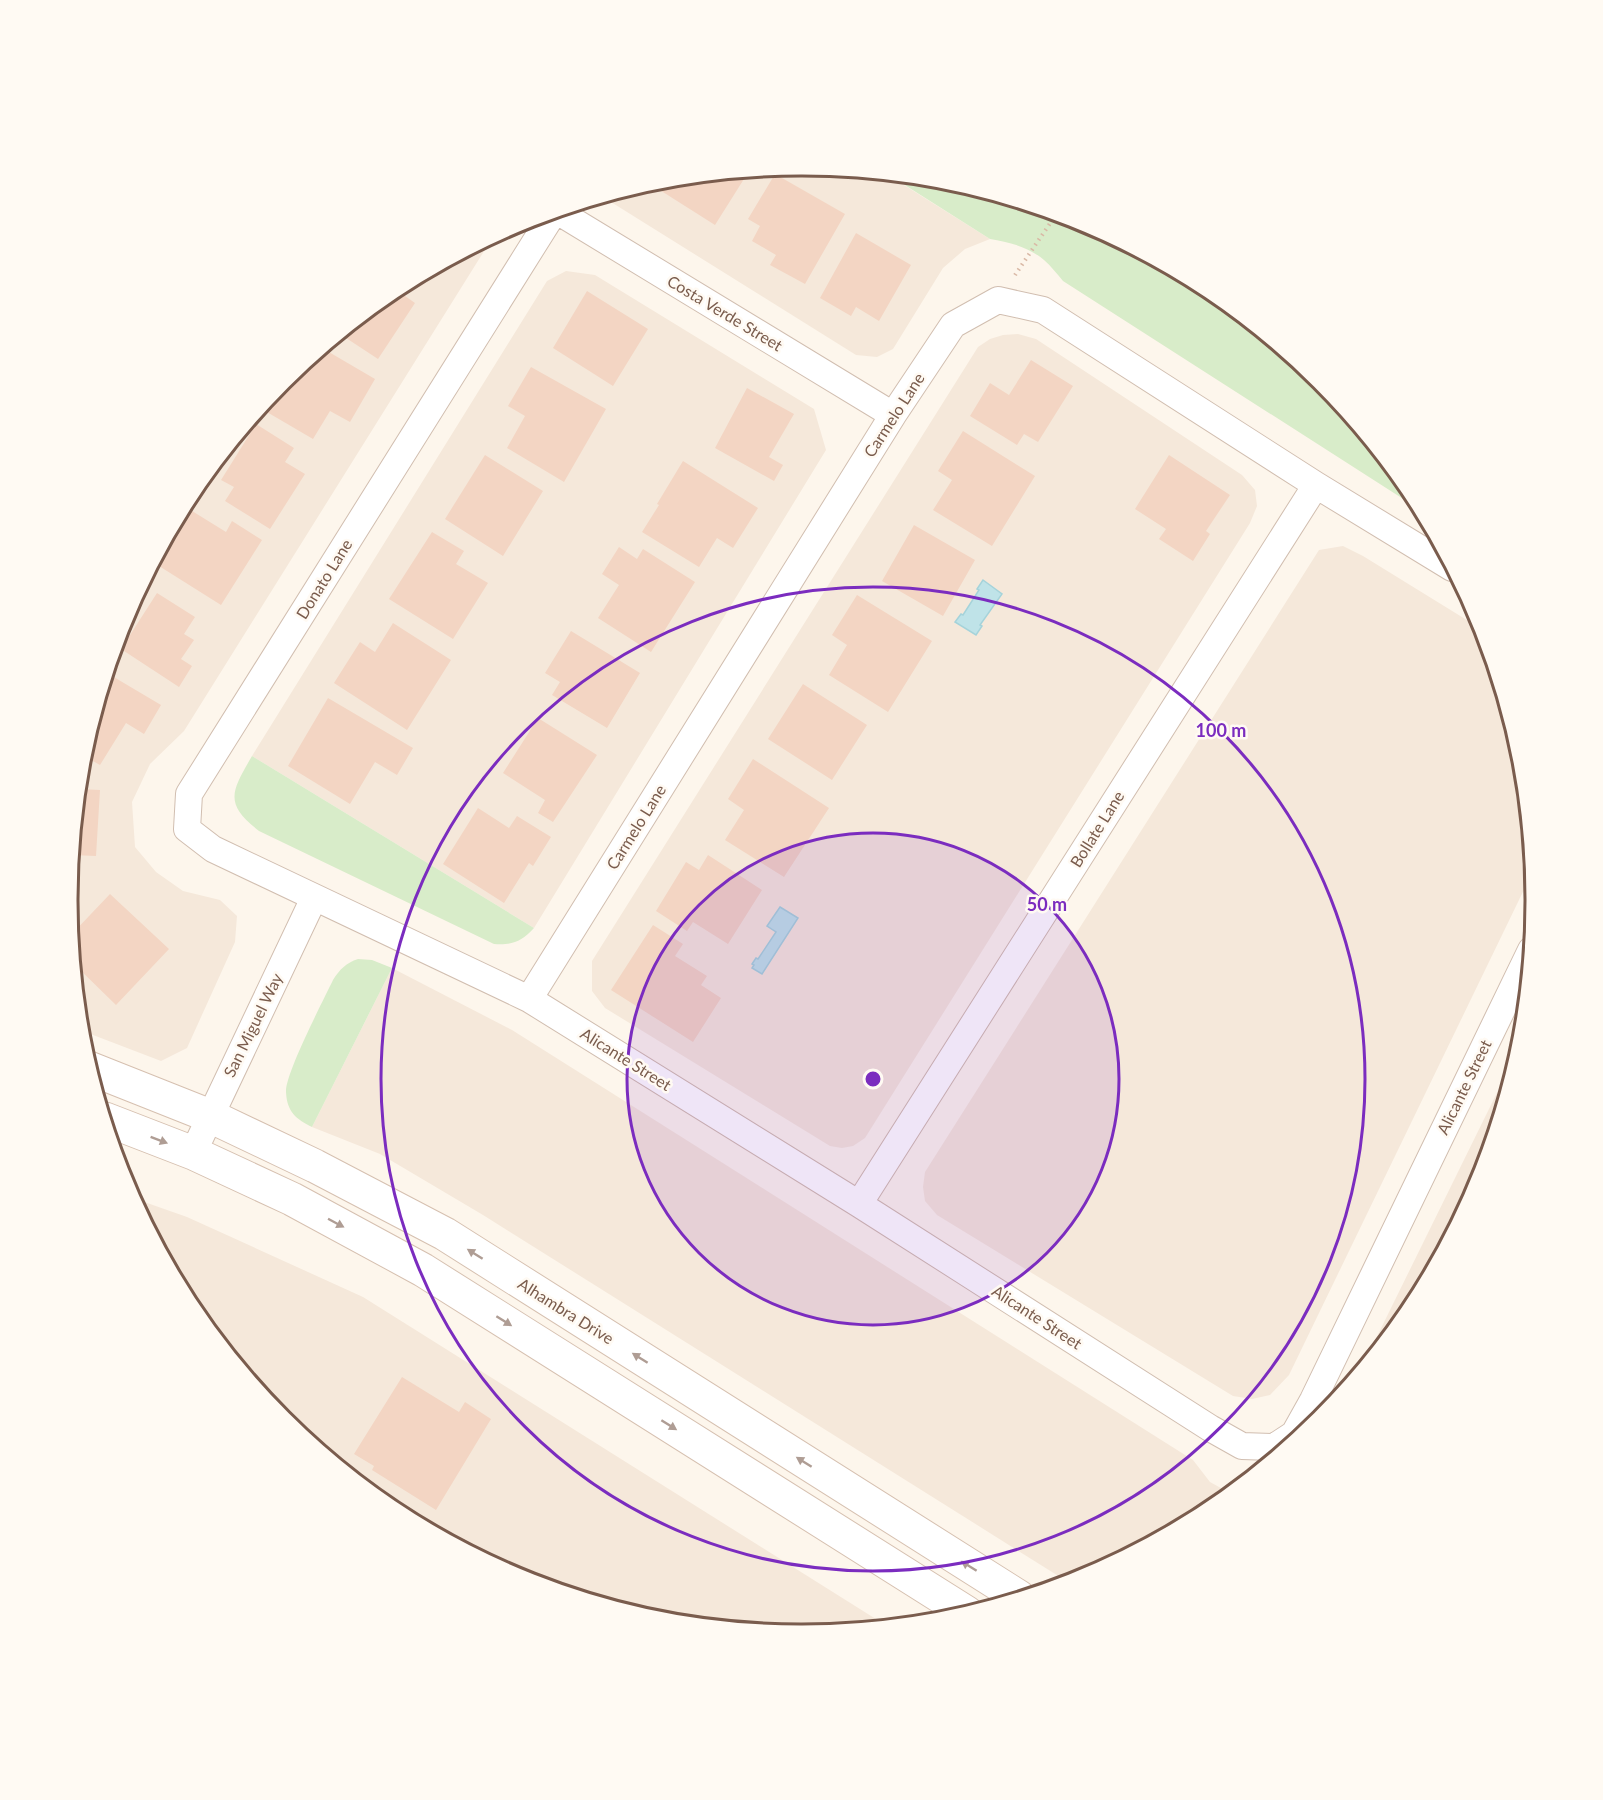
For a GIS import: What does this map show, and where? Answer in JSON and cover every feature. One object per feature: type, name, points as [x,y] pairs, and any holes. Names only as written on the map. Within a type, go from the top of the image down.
[{"type":"main road","name":"Alhambra Drive","points":[[99,1072],[210,1116],[315,1166],[444,1234],[1010,1592]]},
{"type":"main road","points":[[113,1122],[193,1153],[292,1199],[423,1270],[957,1607]]},
{"type":"street","name":"Costa Verde Street","points":[[565,217],[893,415]]},
{"type":"street","name":"Donato Lane","points":[[314,898],[213,849],[188,829],[189,794],[547,223]]},
{"type":"street","name":"Carmelo Lane","points":[[529,999],[893,415],[953,325],[998,300]]},
{"type":"street","points":[[998,300],[1043,310],[1316,485],[1440,561]]},
{"type":"street","name":"Bollate Lane","points":[[859,1204],[1316,485]]},
{"type":"street","name":"Alicante Street","points":[[314,898],[529,999],[859,1204],[1209,1428],[1242,1446],[1274,1447],[1280,1443]]},
{"type":"street","name":"San Miguel Way","points":[[193,1153],[314,898]]},
{"type":"street","name":"Alicante Street","points":[[1299,1425],[1521,971]]},
{"type":"path","points":[[998,300],[1049,221]]},
{"type":"shaded area","points":[[802,176],[849,178],[902,184],[990,239],[965,249],[943,268],[893,349],[877,357],[856,355],[611,202],[660,190],[754,178]]},
{"type":"shaded area","points":[[485,250],[184,731],[150,764],[132,802],[135,847],[156,872],[183,891],[220,900],[237,916],[235,942],[187,1048],[161,1061],[91,1034],[84,994],[80,947],[78,900],[84,806],[103,713],[116,667],[133,623],[175,538],[200,498],[258,423],[290,388],[324,356],[400,298],[440,273]]},
{"type":"shaded area","points":[[566,271],[595,275],[814,409],[826,450],[534,928],[252,756],[547,281]]},
{"type":"shaded area","points":[[1018,334],[1036,339],[1242,475],[1255,490],[1257,506],[1250,523],[865,1138],[853,1146],[842,1148],[830,1146],[605,1008],[592,991],[592,961],[978,347],[990,339]]},
{"type":"shaded area","points":[[1343,546],[1469,622],[1487,667],[1511,759],[1519,806],[1525,889],[1289,1375],[1270,1395],[1252,1399],[1233,1396],[937,1215],[925,1201],[923,1187],[925,1172],[1319,550]]},
{"type":"shaded area","points":[[392,968],[512,1030],[1193,1460],[1210,1482],[1222,1488],[1163,1527],[1121,1549],[1058,1576],[483,1215],[380,1154],[312,1127]]},
{"type":"shaded area","points":[[1500,1086],[1487,1133],[1450,1220],[1428,1262],[1376,1339]]},
{"type":"shaded area","points":[[145,1202],[187,1217],[363,1297],[876,1619],[802,1624],[754,1622],[660,1610],[569,1585],[482,1549],[440,1527],[400,1502],[324,1444],[258,1377],[200,1302],[175,1262]]},
{"type":"green space","points":[[903,184],[943,190],[1034,215],[1121,251],[1203,298],[1279,356],[1313,388],[1345,423],[1404,499],[1063,281],[1038,255],[1018,246],[990,239]]},
{"type":"green space","points":[[252,756],[534,928],[516,942],[494,944],[259,831],[240,812],[234,796]]},
{"type":"green space","points":[[358,959],[372,960],[392,968],[312,1127],[297,1118],[290,1110],[286,1092],[287,1083],[313,1020],[333,980],[344,967]]},
{"type":"water","points":[[983,580],[1002,594],[980,625],[982,626],[976,635],[955,622],[961,614],[963,615]]},
{"type":"water","points":[[780,907],[798,918],[762,974],[752,968],[754,965],[752,964],[776,932],[767,926]]},
{"type":"building","points":[[773,177],[780,177],[845,214],[805,284],[770,265],[776,255],[752,241],[760,226],[748,219]]},
{"type":"building","points":[[744,179],[715,225],[660,190]]},
{"type":"building","points":[[856,233],[911,265],[879,321],[856,307],[851,316],[820,298]]},
{"type":"building","points":[[587,291],[648,329],[613,386],[553,348]]},
{"type":"building","points":[[404,295],[415,303],[378,359],[346,338]]},
{"type":"building","points":[[329,352],[375,379],[350,422],[330,411],[313,439],[268,412]]},
{"type":"building","points":[[1031,360],[1073,386],[1038,442],[1024,434],[1017,445],[970,416],[990,383],[1009,395]]},
{"type":"building","points":[[531,367],[606,409],[564,482],[507,448],[525,416],[508,406]]},
{"type":"building","points":[[747,388],[794,414],[769,457],[783,465],[774,481],[715,448]]},
{"type":"building","points":[[257,424],[294,448],[285,462],[305,474],[270,529],[225,501],[234,487],[221,480]]},
{"type":"building","points":[[963,431],[1035,476],[992,546],[933,510],[952,480],[938,471]]},
{"type":"building","points":[[485,455],[543,491],[503,556],[445,519]]},
{"type":"building","points":[[1169,455],[1230,495],[1206,531],[1210,534],[1193,561],[1159,539],[1166,529],[1135,509]]},
{"type":"building","points":[[683,461],[758,508],[733,548],[717,538],[699,567],[642,532]]},
{"type":"building","points":[[192,511],[226,532],[232,521],[262,540],[221,605],[160,567]]},
{"type":"building","points":[[914,525],[975,560],[943,616],[882,581]]},
{"type":"building","points":[[432,532],[464,551],[456,564],[488,583],[453,639],[389,599]]},
{"type":"building","points":[[619,547],[637,559],[643,549],[695,582],[651,652],[598,618],[619,585],[602,574]]},
{"type":"building","points":[[157,593],[195,617],[184,634],[194,640],[181,659],[192,666],[179,687],[123,650]]},
{"type":"building","points":[[857,595],[932,641],[888,712],[829,675],[847,645],[832,635]]},
{"type":"building","points":[[393,623],[451,660],[407,730],[334,683],[360,642],[375,652]]},
{"type":"building","points":[[571,631],[640,673],[607,728],[552,695],[560,682],[545,673]]},
{"type":"building","points":[[113,677],[161,705],[144,734],[126,723],[100,765],[92,760]]},
{"type":"building","points":[[803,684],[867,725],[832,780],[768,739]]},
{"type":"building","points":[[328,698],[413,748],[397,775],[375,762],[350,804],[288,766]]},
{"type":"building","points":[[538,718],[597,755],[553,822],[538,813],[545,800],[503,773]]},
{"type":"building","points":[[753,759],[829,808],[784,877],[725,840],[744,810],[728,799]]},
{"type":"building","points":[[87,789],[100,790],[96,856],[80,855]]},
{"type":"building","points":[[478,808],[509,828],[517,816],[551,837],[533,866],[529,863],[504,903],[443,864]]},
{"type":"building","points":[[708,855],[762,890],[728,944],[693,922],[687,931],[656,911],[686,862],[699,870]]},
{"type":"building","points":[[110,894],[169,949],[116,1005],[82,972],[79,926]]},
{"type":"building","points":[[653,925],[683,944],[675,956],[707,976],[701,985],[721,998],[693,1042],[611,990]]},
{"type":"building","points":[[402,1377],[459,1412],[465,1402],[491,1419],[436,1510],[372,1470],[374,1466],[354,1454]]}]
